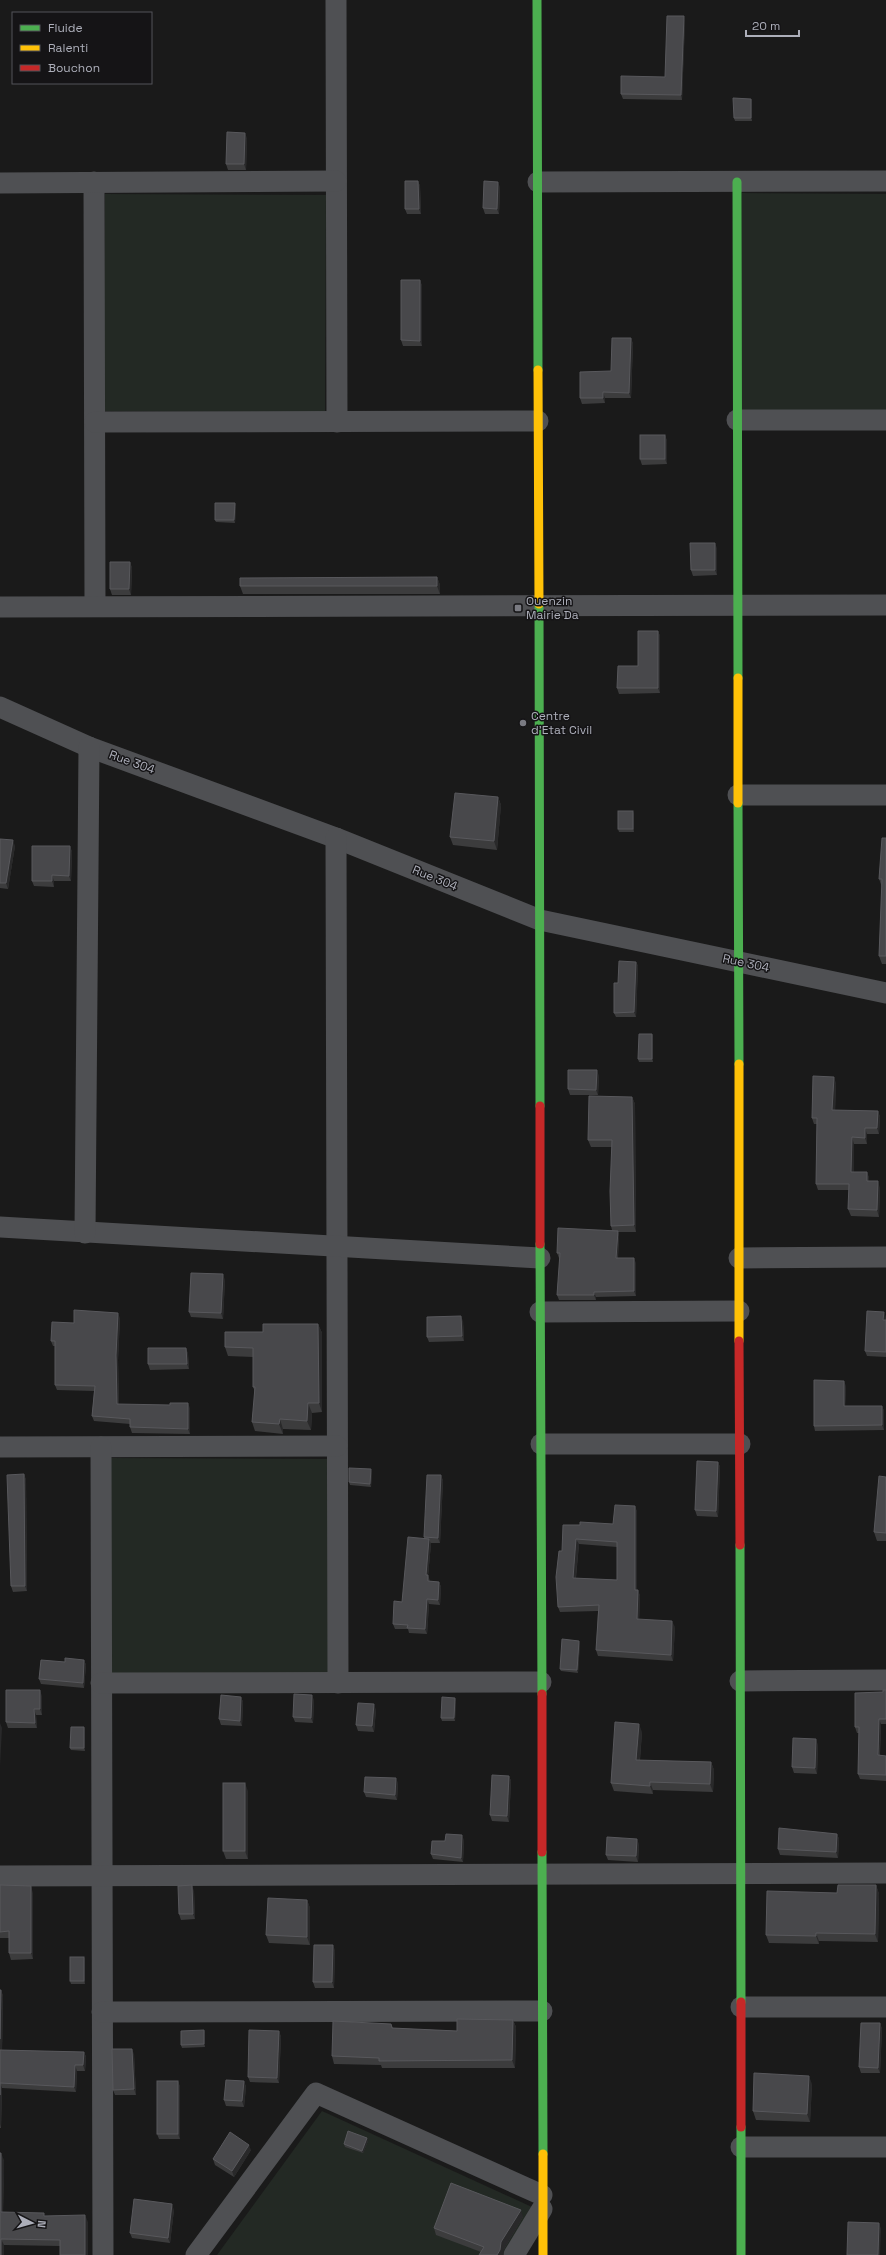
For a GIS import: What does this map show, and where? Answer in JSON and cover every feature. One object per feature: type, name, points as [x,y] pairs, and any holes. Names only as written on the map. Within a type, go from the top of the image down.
[{"type":"street","points":[[336,0],[337,422]]},
{"type":"street","points":[[537,0],[542,2255]]},
{"type":"street","points":[[538,182],[886,181]]},
{"type":"street","points":[[94,182],[95,606]]},
{"type":"street","points":[[0,183],[336,182]]},
{"type":"street","points":[[737,182],[741,2255]]},
{"type":"street","points":[[737,420],[886,420]]},
{"type":"street","points":[[94,422],[538,421]]},
{"type":"street","points":[[0,607],[886,605]]},
{"type":"street","name":"Rue 304","points":[[0,707],[89,747],[336,838],[540,920],[886,993]]},
{"type":"street","points":[[85,1233],[89,747]]},
{"type":"street","points":[[738,795],[886,794]]},
{"type":"street","points":[[336,838],[338,1683]]},
{"type":"street","points":[[0,1227],[540,1258]]},
{"type":"street","points":[[739,1258],[886,1257]]},
{"type":"street","points":[[540,1312],[739,1311]]},
{"type":"street","points":[[541,1444],[740,1444]]},
{"type":"street","points":[[0,1447],[337,1446]]},
{"type":"street","points":[[101,1447],[103,2255]]},
{"type":"street","points":[[740,1681],[886,1680]]},
{"type":"street","points":[[102,1683],[541,1682]]},
{"type":"street","points":[[0,1876],[886,1873]]},
{"type":"street","points":[[741,2007],[886,2007]]},
{"type":"street","points":[[102,2012],[542,2011]]},
{"type":"street","points":[[196,2255],[316,2093],[542,2202]]},
{"type":"street","points":[[741,2147],[886,2147]]},
{"type":"street","points":[[514,2255],[542,2202]]},
{"type":"shaded area","points":[[742,193],[886,194],[886,410],[740,410]]},
{"type":"shaded area","points":[[105,194],[326,195],[325,412],[103,411]]},
{"type":"shaded area","points":[[111,1458],[333,1459],[332,1676],[110,1675]]},
{"type":"shaded area","points":[[322,2111],[532,2207],[503,2255],[217,2255]]},
{"type":"building","points":[[667,16],[684,16],[681,95],[621,94],[621,76],[665,77]]},
{"type":"building","points":[[733,98],[751,99],[751,118],[734,118]]},
{"type":"building","points":[[227,132],[245,133],[244,164],[226,164]]},
{"type":"building","points":[[405,181],[418,181],[419,209],[405,209]]},
{"type":"building","points":[[484,181],[498,182],[497,209],[483,208]]},
{"type":"building","points":[[401,280],[420,280],[420,341],[401,340]]},
{"type":"building","points":[[612,338],[631,338],[629,393],[603,392],[603,398],[580,398],[580,372],[611,371]]},
{"type":"building","points":[[640,435],[665,435],[665,459],[640,459]]},
{"type":"building","points":[[215,503],[235,503],[234,520],[215,520]]},
{"type":"building","points":[[690,543],[715,543],[715,570],[691,570]]},
{"type":"building","points":[[110,562],[130,562],[129,589],[110,589]]},
{"type":"building","points":[[437,577],[437,586],[240,586],[240,578]]},
{"type":"building","points":[[638,631],[658,631],[658,688],[617,688],[618,666],[638,666]]},
{"type":"building","points":[[455,793],[498,797],[494,841],[450,837]]},
{"type":"building","points":[[618,811],[633,811],[633,829],[618,829]]},
{"type":"building","points":[[882,838],[886,838],[886,956],[879,956],[882,879],[879,879]]},
{"type":"building","points":[[0,839],[13,840],[6,883],[0,883]]},
{"type":"building","points":[[32,846],[70,846],[69,876],[52,875],[52,881],[32,881]]},
{"type":"building","points":[[619,961],[636,962],[634,1012],[614,1013],[614,983],[618,983]]},
{"type":"building","points":[[639,1034],[652,1034],[652,1059],[638,1059]]},
{"type":"building","points":[[568,1070],[597,1070],[596,1090],[568,1089]]},
{"type":"building","points":[[813,1076],[834,1077],[832,1110],[878,1111],[877,1128],[865,1128],[865,1138],[852,1137],[851,1172],[867,1172],[867,1181],[878,1181],[877,1210],[848,1209],[849,1184],[816,1184],[817,1118],[812,1118]]},
{"type":"building","points":[[589,1096],[632,1097],[634,1225],[611,1226],[610,1191],[612,1140],[588,1140]]},
{"type":"building","points":[[558,1228],[618,1231],[616,1258],[634,1258],[634,1291],[594,1292],[594,1295],[557,1295],[560,1253],[557,1253]]},
{"type":"building","points":[[191,1273],[223,1274],[221,1313],[189,1312]]},
{"type":"building","points":[[74,1310],[118,1313],[116,1355],[117,1404],[170,1405],[170,1403],[188,1403],[188,1429],[130,1427],[130,1419],[92,1416],[95,1386],[55,1385],[55,1341],[51,1341],[52,1322],[74,1323]]},
{"type":"building","points":[[867,1311],[884,1312],[883,1320],[886,1320],[886,1352],[865,1351]]},
{"type":"building","points":[[461,1316],[462,1336],[427,1337],[427,1317]]},
{"type":"building","points":[[263,1324],[318,1324],[319,1403],[308,1403],[307,1421],[280,1419],[279,1424],[252,1422],[255,1387],[253,1387],[253,1348],[225,1347],[225,1332],[263,1332]]},
{"type":"building","points":[[148,1348],[186,1348],[187,1364],[148,1364]]},
{"type":"building","points":[[814,1380],[844,1381],[844,1406],[882,1406],[882,1425],[814,1426]]},
{"type":"building","points":[[697,1461],[718,1462],[716,1511],[695,1510]]},
{"type":"building","points":[[349,1468],[371,1469],[370,1484],[349,1482]]},
{"type":"building","points":[[24,1474],[25,1586],[11,1586],[7,1475]]},
{"type":"building","points":[[427,1475],[441,1475],[438,1538],[424,1537]]},
{"type":"building","points":[[879,1476],[886,1477],[886,1533],[874,1532]]},
{"type":"building","points":[[615,1505],[635,1506],[635,1590],[638,1590],[637,1619],[672,1621],[671,1655],[596,1650],[599,1605],[558,1607],[556,1577],[559,1551],[562,1551],[563,1525],[580,1525],[580,1522],[613,1524]],"holes":[[[576,1539],[617,1542],[617,1580],[573,1578]]]},
{"type":"building","points":[[408,1537],[429,1539],[426,1575],[428,1575],[428,1581],[439,1582],[438,1600],[427,1599],[425,1629],[407,1628],[408,1625],[393,1624],[394,1601],[402,1602]]},
{"type":"building","points":[[562,1639],[579,1641],[577,1670],[560,1669]]},
{"type":"building","points":[[65,1658],[84,1660],[83,1683],[39,1679],[41,1660],[65,1662]]},
{"type":"building","points":[[6,1690],[40,1690],[40,1709],[34,1709],[35,1723],[6,1722]]},
{"type":"building","points":[[883,1690],[886,1690],[886,1719],[879,1719],[878,1755],[886,1756],[886,1775],[858,1774],[859,1727],[855,1727],[855,1693],[883,1692]]},
{"type":"building","points":[[294,1694],[312,1695],[311,1718],[293,1717]]},
{"type":"building","points":[[221,1695],[241,1697],[240,1721],[219,1719]]},
{"type":"building","points":[[442,1697],[455,1698],[454,1718],[441,1718]]},
{"type":"building","points":[[358,1703],[374,1704],[372,1726],[356,1725]]},
{"type":"building","points":[[615,1722],[639,1724],[636,1760],[711,1762],[710,1784],[650,1782],[650,1786],[611,1783]]},
{"type":"building","points":[[71,1727],[84,1727],[84,1748],[70,1748]]},
{"type":"building","points":[[793,1738],[816,1739],[815,1768],[792,1767]]},
{"type":"building","points":[[492,1775],[509,1776],[507,1816],[490,1815]]},
{"type":"building","points":[[365,1777],[396,1778],[395,1795],[364,1792]]},
{"type":"building","points":[[223,1783],[245,1783],[245,1851],[223,1851]]},
{"type":"building","points":[[779,1828],[837,1834],[836,1852],[778,1849]]},
{"type":"building","points":[[446,1834],[462,1835],[461,1858],[431,1854],[432,1841],[445,1841]]},
{"type":"building","points":[[607,1837],[637,1839],[636,1856],[606,1855]]},
{"type":"building","points":[[0,1885],[31,1886],[31,1953],[9,1953],[9,1931],[0,1932]]},
{"type":"building","points":[[192,1885],[193,1914],[179,1914],[178,1886]]},
{"type":"building","points":[[838,1885],[876,1885],[875,1934],[816,1933],[816,1936],[766,1935],[767,1891],[837,1893]]},
{"type":"building","points":[[268,1898],[307,1900],[307,1937],[266,1935]]},
{"type":"building","points":[[314,1945],[333,1945],[332,1982],[313,1982]]},
{"type":"building","points":[[70,1957],[84,1957],[84,1981],[70,1981]]},
{"type":"building","points":[[0,1990],[1,1990],[0,2039]]},
{"type":"building","points":[[457,2019],[513,2020],[512,2060],[379,2061],[379,2058],[332,2056],[333,2021],[391,2024],[392,2028],[457,2031]]},
{"type":"building","points":[[861,2023],[880,2023],[878,2068],[859,2067]]},
{"type":"building","points":[[204,2030],[204,2044],[181,2045],[181,2031]]},
{"type":"building","points":[[249,2030],[279,2031],[277,2078],[248,2077]]},
{"type":"building","points":[[112,2049],[132,2049],[134,2089],[113,2090]]},
{"type":"building","points":[[0,2050],[84,2052],[83,2065],[75,2065],[74,2087],[0,2083]]},
{"type":"building","points":[[754,2073],[809,2076],[807,2114],[753,2111]]},
{"type":"building","points":[[226,2080],[244,2081],[242,2101],[224,2100]]},
{"type":"building","points":[[157,2081],[178,2081],[178,2134],[157,2134]]},
{"type":"building","points":[[348,2131],[367,2138],[362,2151],[344,2144]]},
{"type":"building","points":[[230,2132],[249,2145],[232,2171],[213,2159]]},
{"type":"building","points":[[0,2153],[1,2212],[44,2213],[44,2216],[85,2215],[85,2255],[60,2255],[60,2240],[1,2239],[0,2255]]},
{"type":"building","points":[[451,2183],[521,2210],[501,2242],[500,2250],[497,2255],[479,2255],[484,2247],[434,2228]]},
{"type":"building","points":[[134,2199],[172,2204],[168,2238],[130,2233]]},
{"type":"building","points":[[848,2222],[879,2223],[878,2255],[847,2255]]},
{"type":"traffic: fast","points":[[537,0],[538,370]]},
{"type":"traffic: fast","points":[[737,182],[738,678]]},
{"type":"traffic: fast","points":[[539,604],[540,1106]]},
{"type":"traffic: fast","points":[[738,803],[739,1064]]},
{"type":"traffic: fast","points":[[540,1244],[542,1694]]},
{"type":"traffic: fast","points":[[740,1545],[741,2002]]},
{"type":"traffic: fast","points":[[542,1852],[543,2154]]},
{"type":"traffic: fast","points":[[741,2127],[741,2255]]},
{"type":"traffic: slow","points":[[538,370],[539,604]]},
{"type":"traffic: slow","points":[[738,678],[738,803]]},
{"type":"traffic: slow","points":[[739,1064],[739,1341]]},
{"type":"traffic: slow","points":[[543,2154],[543,2255]]},
{"type":"traffic: jam","points":[[540,1106],[540,1244]]},
{"type":"traffic: jam","points":[[739,1341],[740,1545]]},
{"type":"traffic: jam","points":[[542,1694],[542,1852]]},
{"type":"traffic: jam","points":[[741,2002],[741,2127]]},
{"type":"place","name":"Ouenzin Mairie Da","points":[[518,608]]},
{"type":"place","name":"Centre d'Etat Civil","points":[[523,723]]}]
